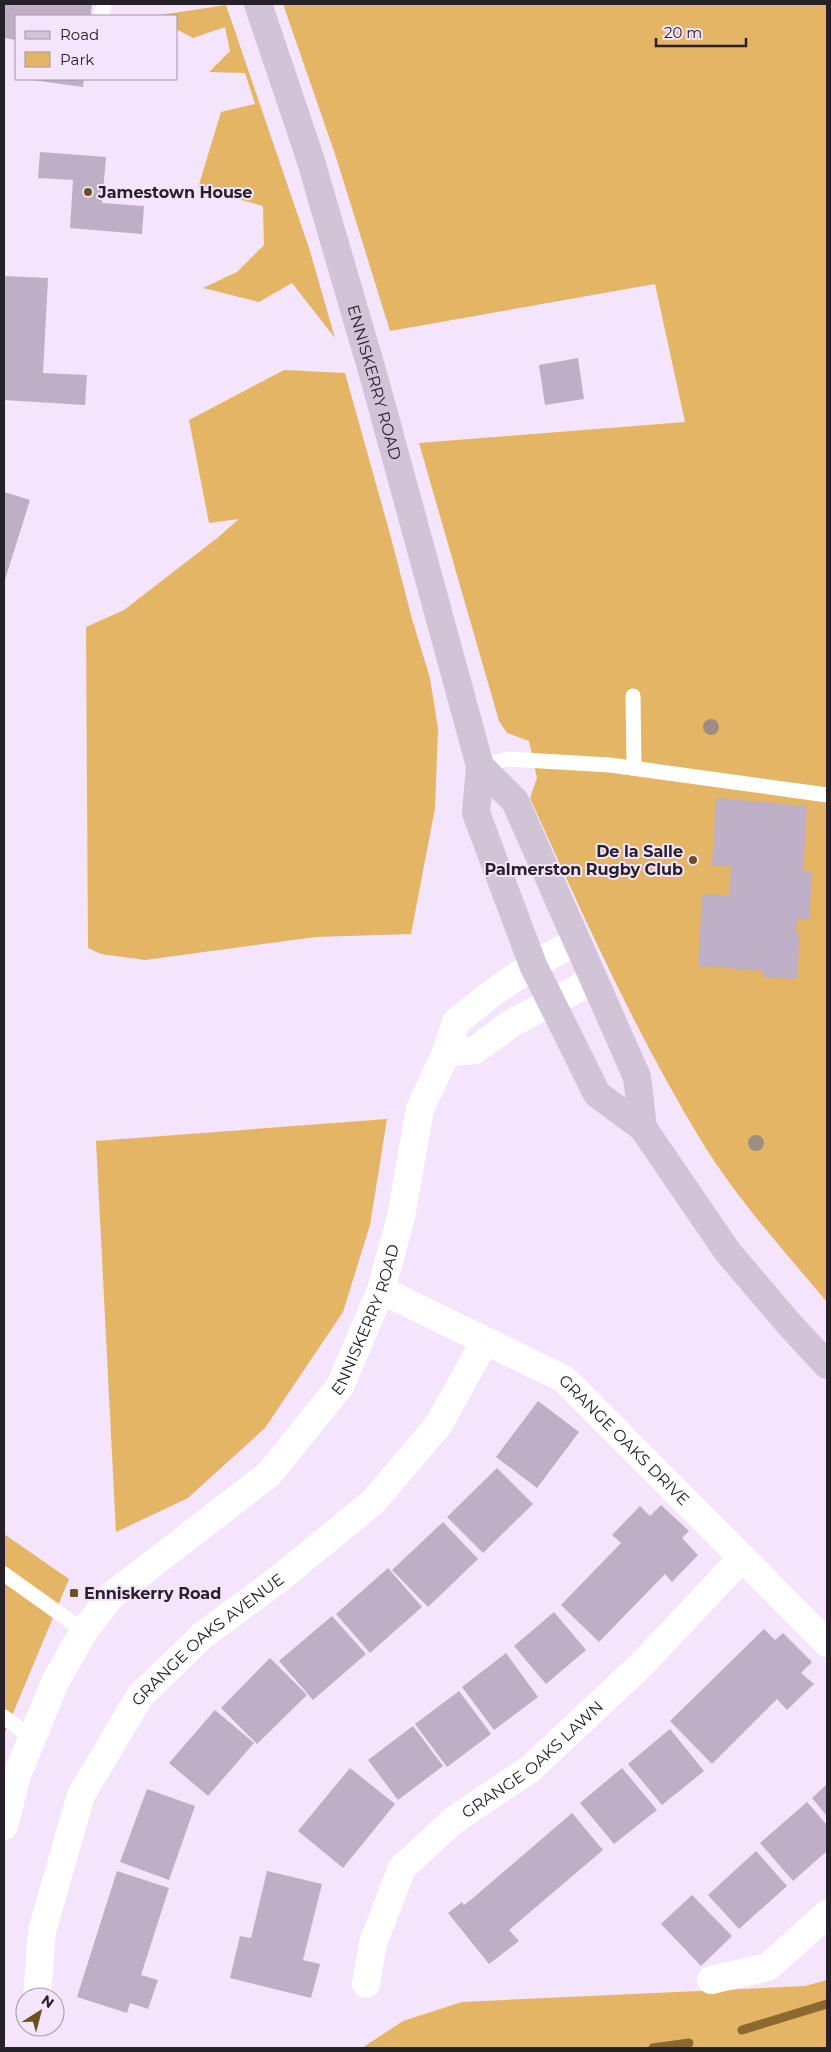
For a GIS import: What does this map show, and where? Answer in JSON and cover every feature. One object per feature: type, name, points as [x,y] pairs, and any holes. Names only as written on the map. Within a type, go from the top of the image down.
[{"type":"main road","name":"ENNISKERRY ROAD","points":[[258,4],[313,167],[375,380],[480,766],[476,813],[533,965],[598,1094],[643,1128]]},
{"type":"main road","name":"ENNISKERRY ROAD","points":[[480,766],[515,801],[577,941]]},
{"type":"main road","points":[[577,941],[636,1077],[643,1128],[727,1251],[788,1324],[827,1365]]},
{"type":"street","name":"ENNISKERRY ROAD","points":[[4,1826],[18,1776],[54,1682],[84,1631],[112,1596],[270,1474],[340,1386],[381,1290],[401,1217],[420,1109],[446,1053],[456,1022],[491,994],[533,965],[577,941]]},
{"type":"street","points":[[446,1053],[475,1050],[512,1023],[594,980]]},
{"type":"street","name":"GRANGE OAKS DRIVE","points":[[381,1290],[564,1379],[827,1644]]},
{"type":"street","name":"GRANGE OAKS AVENUE","points":[[38,1987],[42,1931],[81,1795],[140,1696],[202,1636],[280,1578],[374,1501],[438,1424],[485,1341]]},
{"type":"street","name":"GRANGE OAKS LAWN","points":[[366,1984],[373,1943],[402,1868],[454,1820],[530,1769],[640,1665],[742,1558]]},
{"type":"street","points":[[711,1980],[768,1967],[827,1914]]},
{"type":"lane","points":[[633,696],[634,768]]},
{"type":"lane","points":[[480,766],[508,759],[610,765],[827,795]]},
{"type":"lane","points":[[4,1574],[84,1631]]},
{"type":"lane","points":[[4,1717],[32,1738]]},
{"type":"green space","points":[[283,4],[827,4],[827,1302],[746,1205],[702,1142],[654,1058],[590,929],[530,798],[537,778],[529,741],[507,733],[499,721],[419,443],[685,422],[655,284],[390,331],[336,157]]},
{"type":"green space","points":[[226,5],[309,248],[335,338],[292,283],[259,302],[203,288],[237,272],[264,245],[263,206],[198,188],[221,112],[255,104],[245,73],[209,72],[230,51],[225,27],[193,38],[178,30],[178,15],[160,15]]},
{"type":"green space","points":[[284,370],[345,373],[412,619],[430,678],[438,729],[435,808],[411,934],[316,937],[145,960],[101,954],[88,948],[86,627],[124,610],[239,519],[209,523],[189,420]]},
{"type":"green space","points":[[387,1119],[370,1225],[343,1312],[265,1428],[188,1498],[116,1532],[96,1141]]},
{"type":"green space","points":[[4,1534],[69,1579],[4,1735]]},
{"type":"green space","points":[[827,1980],[827,2048],[362,2048],[403,2021],[462,2002],[805,1986]]},
{"type":"building","points":[[4,4],[92,4],[91,15],[15,15],[15,40],[4,38]]},
{"type":"building","points":[[32,80],[84,80],[83,87]]},
{"type":"building","name":"Jamestown House","points":[[40,152],[106,157],[102,203],[144,206],[142,234],[70,228],[73,180],[38,178]]},
{"type":"building","points":[[4,276],[48,278],[43,373],[87,375],[85,405],[4,400]]},
{"type":"building","points":[[578,358],[584,399],[545,405],[539,365]]},
{"type":"building","points":[[4,492],[30,500],[4,583]]},
{"type":"building","points":[[716,798],[807,806],[803,872],[812,872],[809,920],[797,920],[796,933],[800,933],[797,979],[763,977],[764,971],[698,966],[702,894],[729,896],[731,866],[712,865]]},
{"type":"building","points":[[538,1401],[579,1432],[537,1488],[496,1457]]},
{"type":"building","points":[[497,1468],[533,1504],[483,1553],[447,1517]]},
{"type":"building","points":[[661,1505],[689,1531],[682,1538],[698,1555],[672,1582],[665,1574],[599,1642],[561,1605],[621,1543],[612,1535],[640,1506],[650,1516]]},
{"type":"building","points":[[443,1522],[478,1559],[428,1607],[392,1570]]},
{"type":"building","points":[[388,1568],[422,1607],[370,1653],[336,1614]]},
{"type":"building","points":[[554,1612],[586,1650],[546,1684],[514,1646]]},
{"type":"building","points":[[332,1616],[366,1654],[313,1700],[279,1661]]},
{"type":"building","points":[[764,1629],[775,1640],[783,1633],[812,1662],[801,1673],[814,1684],[787,1710],[777,1699],[712,1764],[670,1721]]},
{"type":"building","points":[[506,1653],[538,1697],[494,1730],[462,1687]]},
{"type":"building","points":[[270,1658],[307,1695],[257,1744],[221,1708]]},
{"type":"building","points":[[459,1691],[491,1734],[447,1767],[415,1724]]},
{"type":"building","points":[[215,1710],[254,1743],[208,1796],[169,1763]]},
{"type":"building","points":[[413,1726],[443,1766],[398,1800],[368,1760]]},
{"type":"building","points":[[670,1729],[704,1771],[662,1805],[628,1764]]},
{"type":"building","points":[[350,1768],[395,1804],[343,1868],[298,1831]]},
{"type":"building","points":[[622,1768],[657,1810],[614,1844],[580,1803]]},
{"type":"building","points":[[827,1784],[827,1816],[812,1798]]},
{"type":"building","points":[[147,1789],[195,1806],[169,1880],[120,1862]]},
{"type":"building","points":[[807,1802],[827,1825],[827,1851],[793,1881],[760,1843]]},
{"type":"building","points":[[572,1813],[603,1850],[509,1930],[519,1941],[489,1964],[448,1913],[462,1902],[464,1905],[473,1898]]},
{"type":"building","points":[[756,1851],[787,1886],[739,1929],[708,1895]]},
{"type":"building","points":[[117,1871],[169,1888],[141,1975],[158,1980],[148,2009],[130,2003],[127,2013],[77,1997]]},
{"type":"building","points":[[267,1871],[322,1884],[303,1960],[320,1964],[311,1998],[230,1978],[240,1936],[251,1938]]},
{"type":"building","points":[[692,1895],[732,1936],[701,1966],[661,1924]]},
{"type":"waterway","points":[[742,2030],[827,2004]]},
{"type":"waterway","points":[[653,2048],[689,2043]]},
{"type":"place","name":"Jamestown House","points":[[88,192]]},
{"type":"place","name":"De la Salle Palmerston Rugby Club","points":[[693,860]]},
{"type":"place","name":"Enniskerry Road","points":[[74,1593]]}]
